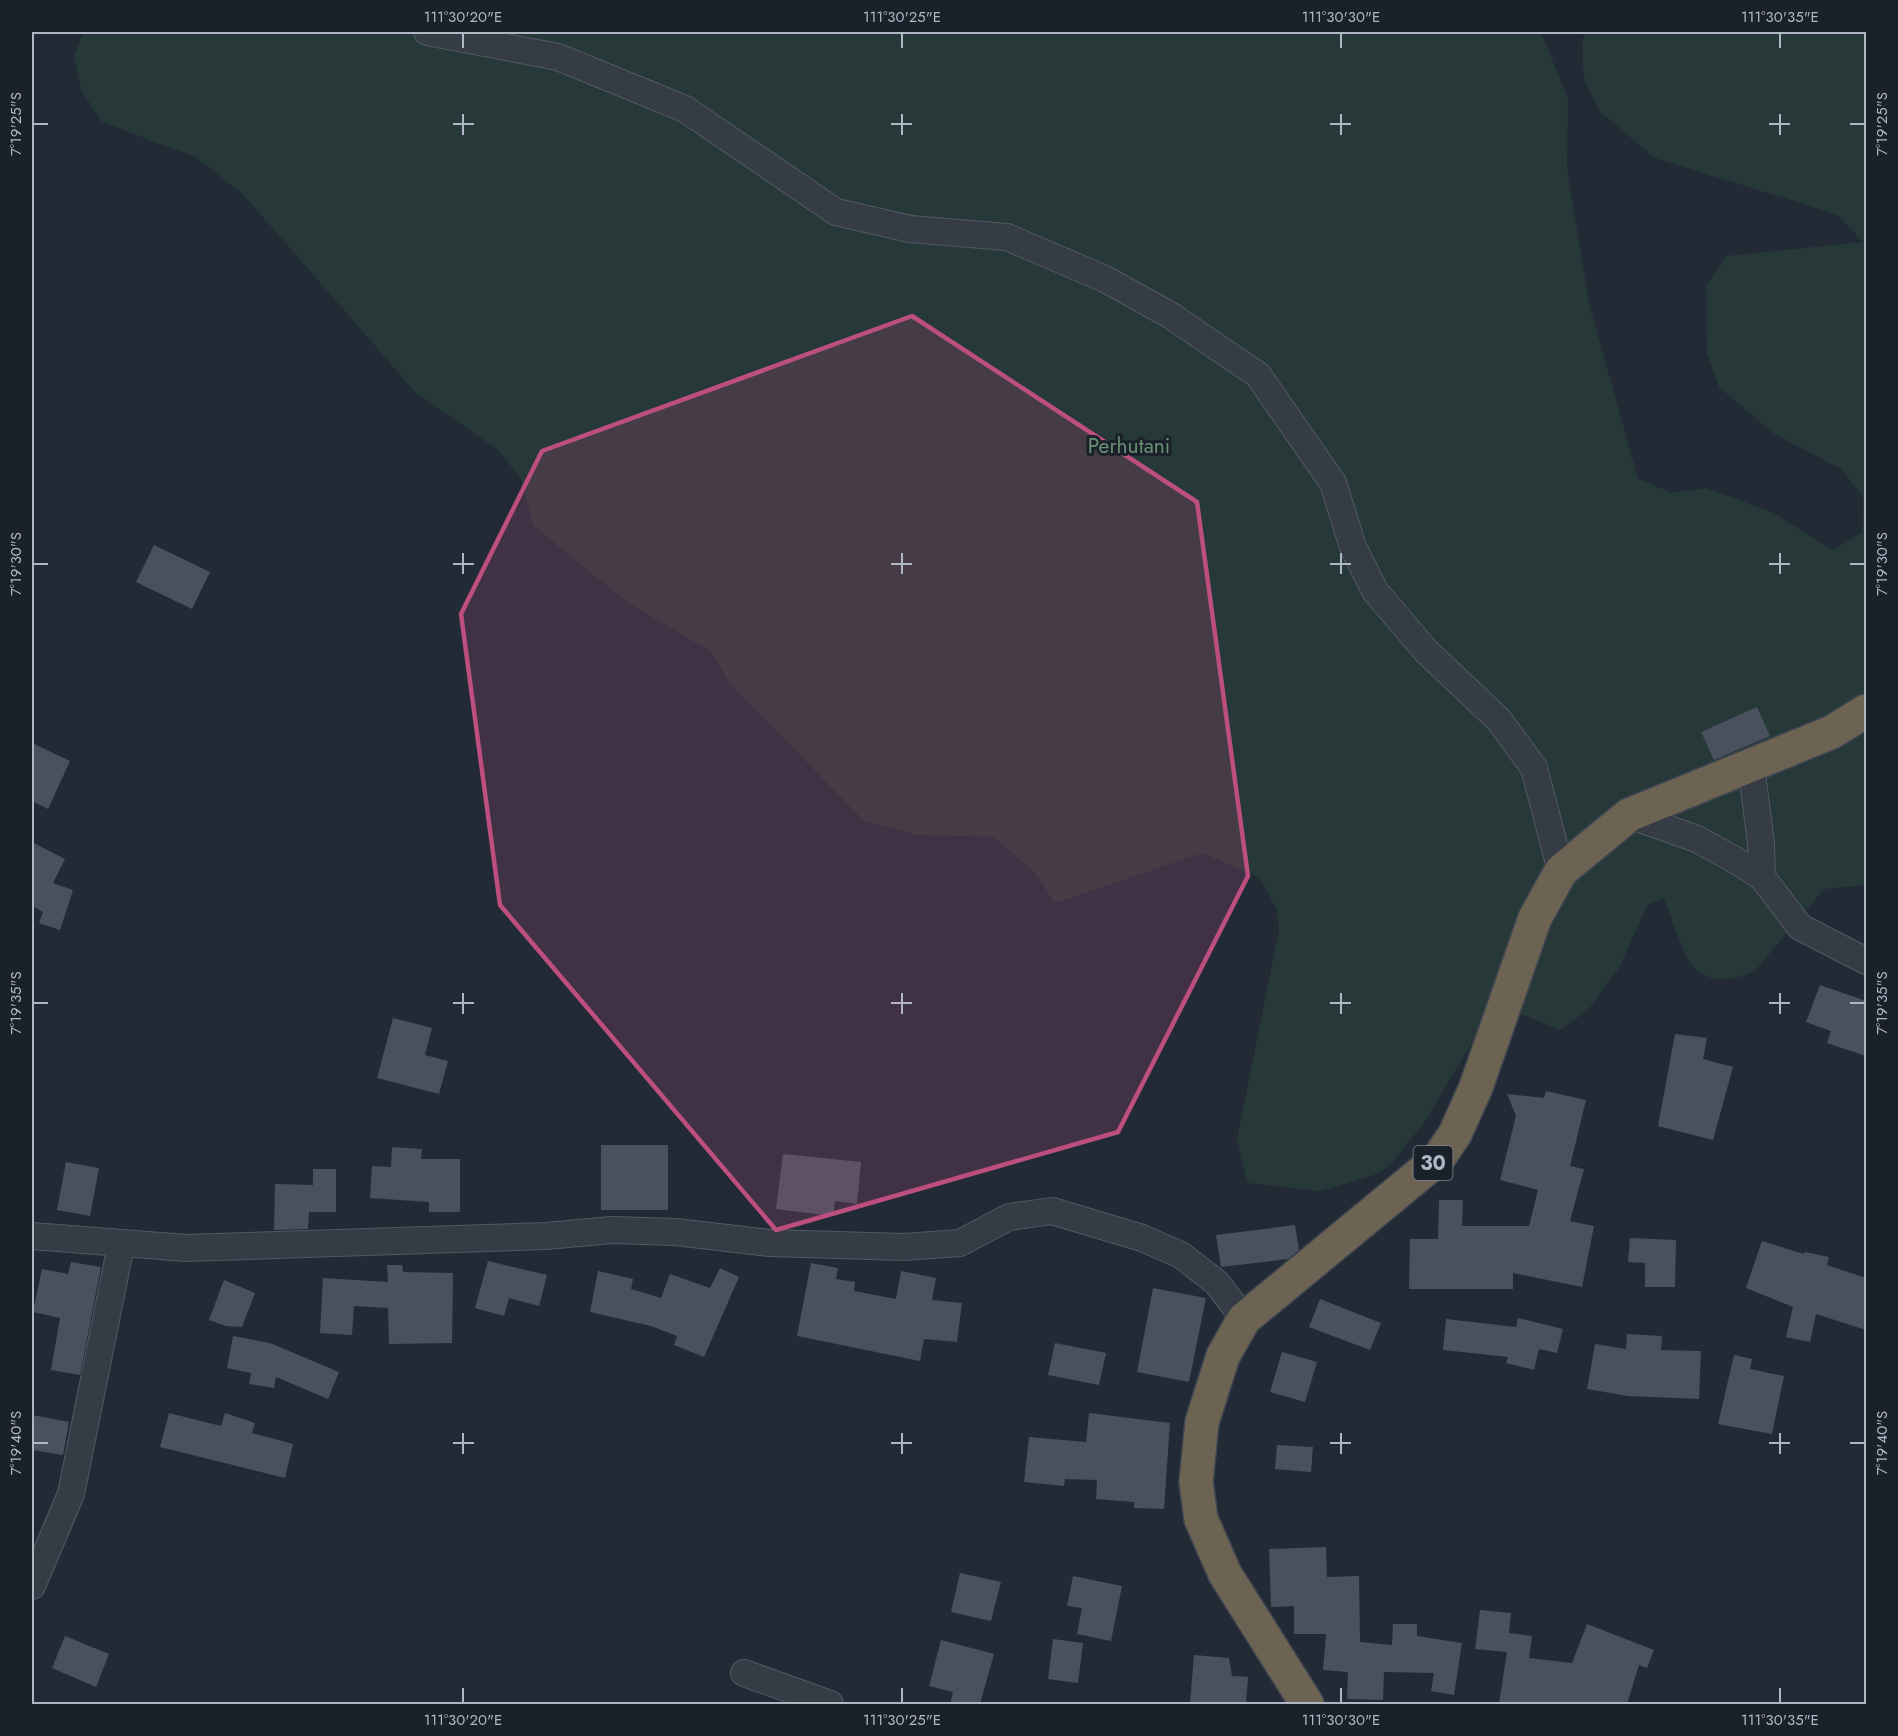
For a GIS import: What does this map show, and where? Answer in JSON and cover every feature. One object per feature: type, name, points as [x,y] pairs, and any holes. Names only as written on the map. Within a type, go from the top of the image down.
[{"type":"highway","name":"30","points":[[1306,1704],[1225,1574],[1201,1519],[1196,1482],[1202,1422],[1223,1356],[1244,1319],[1438,1159],[1455,1134],[1476,1087],[1535,918],[1562,871],[1629,815],[1832,732],[1866,711]]},
{"type":"street","points":[[427,32],[558,57],[685,109],[836,212],[910,229],[1007,237],[1105,279],[1142,299],[1170,315],[1258,375],[1333,483],[1353,547],[1375,591],[1426,651],[1499,720],[1534,768],[1562,871]]},
{"type":"street","points":[[1751,766],[1761,843],[1762,877]]},
{"type":"street","points":[[1629,815],[1697,839],[1762,877],[1800,927],[1866,961]]},
{"type":"street","points":[[32,1236],[121,1245],[186,1248],[546,1236],[612,1230],[676,1232],[770,1243],[904,1247],[960,1244],[1009,1217],[1052,1211],[1142,1238],[1181,1256],[1217,1283],[1244,1319]]},
{"type":"street","points":[[32,1586],[71,1494],[121,1245]]},
{"type":"street","points":[[744,1673],[830,1704]]},
{"type":"highlighted area","points":[[912,316],[1197,502],[1248,876],[1118,1132],[776,1230],[500,905],[461,614],[542,451]]},
{"type":"green space","name":"Perhutani","points":[[83,32],[1541,32],[1568,99],[1567,168],[1589,303],[1638,479],[1672,493],[1706,488],[1772,512],[1833,550],[1862,532],[1863,497],[1841,469],[1774,434],[1719,387],[1707,353],[1706,286],[1726,256],[1863,242],[1836,214],[1655,158],[1599,111],[1584,79],[1582,40],[1587,32],[1866,32],[1866,885],[1824,889],[1755,971],[1730,979],[1713,978],[1698,971],[1684,951],[1664,899],[1648,904],[1619,968],[1588,1010],[1560,1030],[1526,1016],[1492,1009],[1426,1120],[1392,1163],[1377,1174],[1321,1191],[1247,1183],[1237,1139],[1279,930],[1277,910],[1260,878],[1203,853],[1055,903],[1034,871],[993,837],[918,835],[864,821],[729,682],[710,651],[627,602],[534,526],[520,477],[497,449],[416,393],[243,194],[195,157],[102,122],[81,90],[74,56]]},
{"type":"building","points":[[154,545],[210,572],[192,609],[136,582]]},
{"type":"building","points":[[1757,707],[1770,736],[1714,760],[1701,732]]},
{"type":"building","points":[[32,743],[70,761],[48,809],[32,801]]},
{"type":"building","points":[[32,842],[65,859],[53,883],[73,890],[60,930],[39,923],[43,912],[32,906]]},
{"type":"building","points":[[1820,985],[1866,1001],[1866,1056],[1827,1043],[1831,1031],[1806,1022]]},
{"type":"building","points":[[393,1018],[432,1028],[425,1055],[448,1061],[439,1094],[377,1078]]},
{"type":"building","points":[[1675,1034],[1707,1038],[1703,1059],[1733,1067],[1713,1140],[1658,1126]]},
{"type":"building","points":[[1546,1091],[1586,1100],[1570,1166],[1584,1169],[1570,1221],[1594,1226],[1582,1287],[1513,1273],[1513,1289],[1409,1289],[1410,1239],[1438,1239],[1439,1200],[1463,1200],[1462,1226],[1529,1226],[1538,1190],[1500,1180],[1516,1116],[1507,1094],[1544,1098]]},
{"type":"building","points":[[601,1145],[668,1145],[668,1210],[601,1210]]},
{"type":"building","points":[[392,1147],[422,1149],[421,1159],[460,1159],[460,1212],[429,1212],[429,1202],[370,1198],[372,1166],[391,1167]]},
{"type":"building","points":[[783,1154],[861,1162],[857,1204],[835,1201],[833,1216],[776,1209]]},
{"type":"building","points":[[66,1162],[99,1168],[90,1216],[57,1210]]},
{"type":"building","points":[[313,1169],[336,1169],[336,1212],[309,1212],[308,1229],[274,1230],[275,1184],[313,1185]]},
{"type":"building","points":[[1295,1225],[1299,1250],[1288,1259],[1221,1267],[1216,1235]]},
{"type":"building","points":[[1630,1238],[1676,1240],[1675,1287],[1645,1287],[1645,1263],[1628,1262]]},
{"type":"building","points":[[1762,1241],[1804,1254],[1805,1252],[1829,1257],[1827,1265],[1866,1278],[1866,1330],[1816,1314],[1810,1342],[1786,1337],[1793,1307],[1746,1288]]},
{"type":"building","points":[[488,1261],[547,1275],[539,1306],[509,1298],[504,1316],[475,1308]]},
{"type":"building","points":[[71,1262],[101,1267],[80,1375],[51,1370],[60,1318],[33,1312],[42,1269],[68,1274]]},
{"type":"building","points":[[811,1263],[838,1268],[836,1279],[855,1282],[854,1291],[896,1299],[901,1271],[936,1278],[932,1300],[962,1303],[957,1342],[924,1339],[920,1361],[797,1336]]},
{"type":"building","points":[[387,1265],[402,1265],[403,1272],[453,1273],[452,1343],[389,1344],[388,1308],[354,1306],[352,1335],[320,1333],[323,1278],[388,1282]]},
{"type":"building","points":[[720,1268],[739,1277],[704,1357],[674,1345],[677,1336],[651,1326],[590,1312],[598,1271],[633,1279],[631,1289],[661,1298],[670,1274],[710,1288]]},
{"type":"building","points":[[224,1280],[255,1293],[242,1327],[226,1326],[209,1320]]},
{"type":"building","points":[[1153,1288],[1206,1298],[1189,1382],[1137,1372]]},
{"type":"building","points":[[1320,1299],[1381,1323],[1370,1350],[1309,1327]]},
{"type":"building","points":[[1518,1318],[1563,1329],[1557,1353],[1539,1349],[1534,1370],[1506,1363],[1508,1357],[1443,1350],[1446,1319],[1516,1327]]},
{"type":"building","points":[[1627,1334],[1662,1336],[1661,1350],[1701,1351],[1699,1399],[1628,1396],[1587,1389],[1595,1344],[1626,1349]]},
{"type":"building","points":[[233,1336],[270,1343],[339,1372],[328,1399],[276,1377],[274,1388],[249,1384],[251,1373],[227,1368]]},
{"type":"building","points":[[1055,1343],[1106,1353],[1099,1385],[1048,1375]]},
{"type":"building","points":[[1282,1352],[1317,1362],[1305,1402],[1270,1392]]},
{"type":"building","points":[[1734,1355],[1752,1359],[1750,1369],[1784,1376],[1772,1434],[1718,1424]]},
{"type":"building","points":[[169,1413],[221,1426],[225,1413],[255,1423],[252,1433],[293,1444],[285,1478],[160,1447]]},
{"type":"building","points":[[1089,1413],[1170,1423],[1164,1509],[1134,1508],[1134,1502],[1096,1499],[1097,1480],[1065,1479],[1064,1486],[1024,1482],[1029,1437],[1086,1442]]},
{"type":"building","points":[[32,1415],[69,1422],[63,1455],[32,1450]]},
{"type":"building","points":[[1277,1445],[1313,1447],[1311,1472],[1275,1469]]},
{"type":"building","points":[[1326,1547],[1327,1577],[1359,1576],[1360,1642],[1392,1645],[1393,1624],[1417,1624],[1417,1636],[1462,1643],[1454,1695],[1431,1691],[1434,1673],[1384,1672],[1383,1700],[1347,1699],[1348,1672],[1323,1670],[1326,1634],[1294,1634],[1294,1606],[1271,1607],[1269,1549]]},
{"type":"building","points":[[960,1573],[1001,1582],[991,1621],[951,1612]]},
{"type":"building","points":[[1073,1576],[1122,1586],[1111,1641],[1077,1634],[1082,1608],[1067,1606]]},
{"type":"building","points":[[1480,1610],[1511,1613],[1509,1633],[1532,1636],[1529,1658],[1572,1663],[1587,1624],[1654,1650],[1647,1668],[1639,1665],[1627,1704],[1499,1704],[1507,1652],[1475,1649]]},
{"type":"building","points":[[65,1636],[109,1654],[96,1687],[52,1668]]},
{"type":"building","points":[[1053,1639],[1083,1643],[1078,1683],[1048,1679]]},
{"type":"building","points":[[941,1640],[994,1654],[980,1704],[950,1704],[953,1692],[929,1686]]},
{"type":"building","points":[[1194,1655],[1229,1658],[1232,1676],[1248,1677],[1246,1704],[1190,1703]]}]
